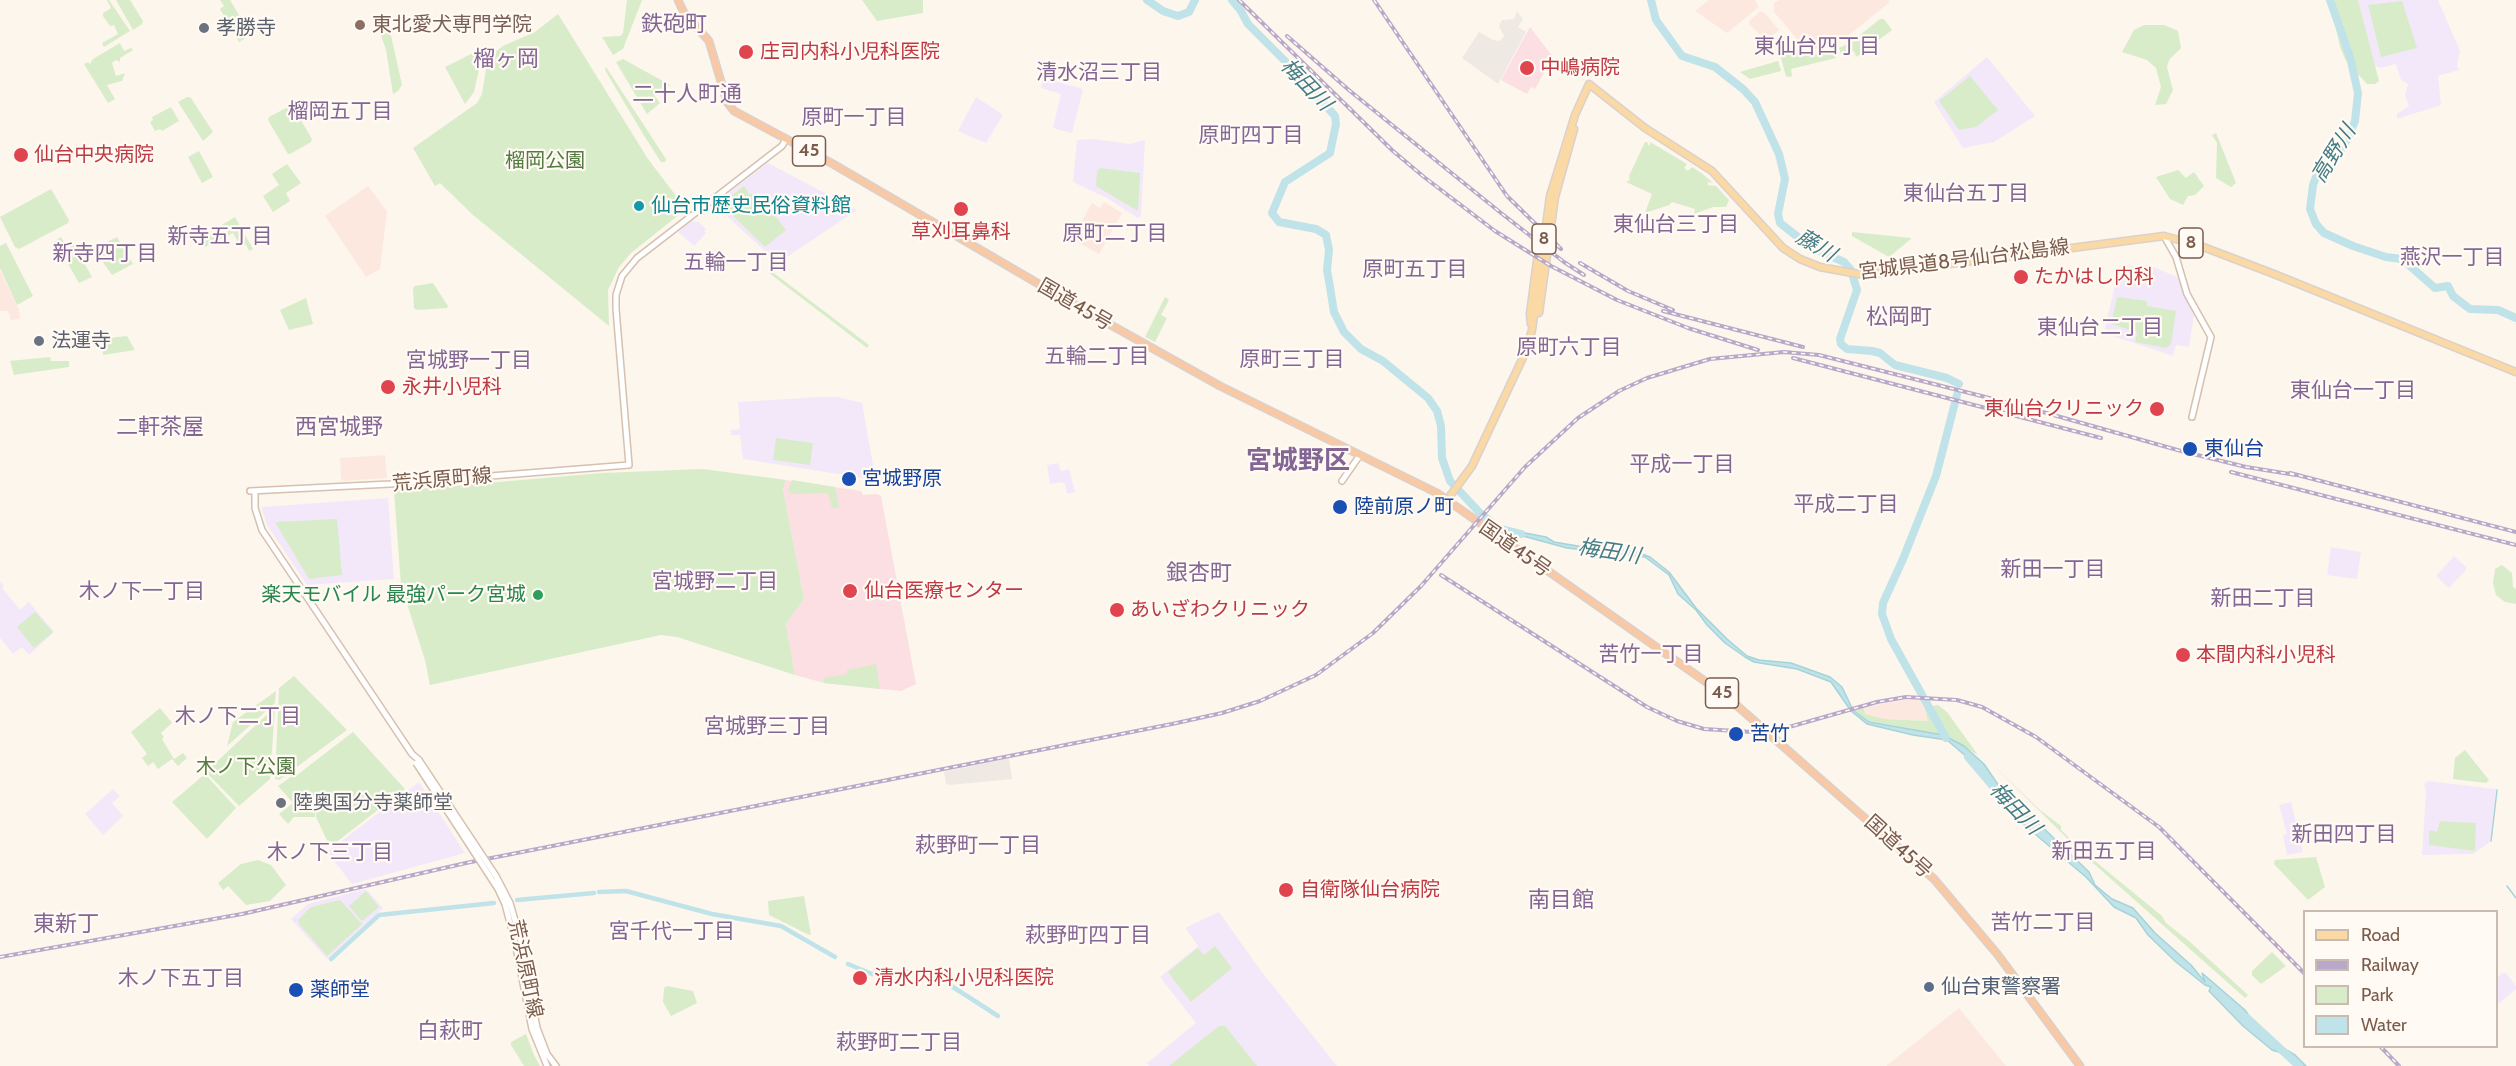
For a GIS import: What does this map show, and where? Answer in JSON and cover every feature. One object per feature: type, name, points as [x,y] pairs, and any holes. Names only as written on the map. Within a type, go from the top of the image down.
[{"type":"highway","name":"国道45号","points":[[678,0],[684,13],[709,41],[731,108],[741,115],[1220,386],[1447,500],[1726,696],[1891,840],[1952,899],[1998,955],[2080,1066]]},
{"type":"main road","name":"宮城県道8号仙台松島線","points":[[1447,500],[1472,466],[1520,369],[1532,330],[1550,196],[1575,115],[1589,84],[1648,130],[1712,171],[1776,242],[1790,254],[1811,264],[1858,274],[2164,237],[2198,245],[2274,274],[2516,372]]},
{"type":"main road","name":"荒浜原町線","points":[[556,1066],[547,1054],[537,1028],[518,942],[498,889],[412,754],[262,530],[256,514],[253,493],[629,465],[616,295],[627,269],[637,258],[782,146],[786,139]]},
{"type":"main road","points":[[1532,330],[1530,314],[1546,196],[1560,148]]},
{"type":"main road","points":[[2164,237],[2176,257],[2187,294],[2211,336],[2192,417]]},
{"type":"main road","points":[[1345,478],[1360,455]]},
{"type":"main road","name":"荒浜原町線","points":[[518,942],[532,1029],[547,1066]]},
{"type":"shaded area","points":[[1709,0],[1755,0],[1759,7],[1727,33],[1695,11]]},
{"type":"shaded area","points":[[1779,0],[1888,0],[1890,2],[1839,43],[1813,50],[1804,47],[1774,12],[1774,3]]},
{"type":"shaded area","points":[[2358,0],[2438,0],[2460,51],[2457,66],[2459,70],[2438,76],[2441,105],[2397,119],[2397,114],[2409,106],[2405,95],[2408,84],[2401,80],[2396,64],[2379,68],[2373,64]]},
{"type":"shaded area","points":[[1517,11],[1523,19],[1518,27],[1526,32],[1498,84],[1462,58],[1479,32],[1493,40],[1500,41],[1504,36],[1499,26],[1502,20],[1514,19]]},
{"type":"shaded area","points":[[1761,11],[1779,30],[1766,41],[1749,24],[1750,20]]},
{"type":"shaded area","name":"中嶋病院","points":[[1530,27],[1553,57],[1535,89],[1531,87],[1527,94],[1501,80]]},
{"type":"shaded area","points":[[1987,57],[2035,116],[1994,142],[1963,148],[1934,102]]},
{"type":"shaded area","points":[[1043,78],[1083,89],[1072,133],[1053,128],[1061,94],[1041,88]]},
{"type":"shaded area","points":[[976,97],[1003,115],[986,143],[958,131]]},
{"type":"shaded area","points":[[1093,139],[1130,144],[1145,140],[1141,216],[1138,218],[1107,198],[1073,182],[1077,140]]},
{"type":"shaded area","points":[[768,163],[857,210],[778,263],[717,207],[718,201]]},
{"type":"shaded area","points":[[368,186],[387,211],[380,269],[366,277],[325,216]]},
{"type":"shaded area","points":[[1104,202],[1122,213],[1099,254],[1072,239],[1092,203],[1100,208]]},
{"type":"shaded area","points":[[692,221],[699,222],[706,229],[704,231],[706,233],[694,246],[678,232]]},
{"type":"shaded area","points":[[2149,265],[2177,277],[2194,315],[2189,347],[2176,345],[2173,356],[2104,333],[2119,267]]},
{"type":"shaded area","points":[[0,270],[19,310],[20,319],[11,320],[8,311],[0,311]]},
{"type":"shaded area","points":[[838,397],[862,403],[873,465],[870,479],[743,459],[740,435],[731,435],[731,430],[740,429],[738,402]]},
{"type":"shaded area","points":[[385,455],[387,478],[343,481],[341,478],[340,458]]},
{"type":"shaded area","points":[[1058,463],[1061,471],[1069,469],[1075,492],[1067,494],[1065,484],[1062,482],[1050,484],[1047,465]]},
{"type":"shaded area","name":"仙台医療センター","points":[[786,480],[861,491],[863,495],[881,496],[916,684],[901,691],[824,683],[795,675],[786,624],[804,599],[783,489]]},
{"type":"shaded area","points":[[388,498],[394,579],[307,585],[267,525],[261,507]]},
{"type":"shaded area","points":[[2331,547],[2361,552],[2357,579],[2327,575]]},
{"type":"shaded area","points":[[2454,556],[2466,567],[2466,570],[2449,588],[2436,576]]},
{"type":"shaded area","points":[[0,581],[4,586],[2,588],[20,610],[29,602],[54,632],[29,655],[22,647],[13,654],[0,638]]},
{"type":"shaded area","points":[[1900,700],[1923,700],[1929,721],[1885,719],[1865,714],[1864,708]]},
{"type":"shaded area","points":[[1009,758],[1012,779],[949,785],[946,783],[944,772]]},
{"type":"shaded area","points":[[2428,781],[2496,789],[2490,842],[2473,854],[2422,855],[2426,792],[2424,784]]},
{"type":"shaded area","points":[[419,782],[465,853],[352,884],[327,852]]},
{"type":"shaded area","points":[[113,789],[120,796],[112,803],[123,816],[103,835],[85,814]]},
{"type":"shaded area","points":[[2291,802],[2303,852],[2287,855],[2283,835],[2287,834],[2279,805]]},
{"type":"shaded area","points":[[366,889],[383,908],[327,959],[291,919],[308,904]]},
{"type":"shaded area","points":[[1219,912],[1261,971],[1337,1066],[1149,1066],[1147,1063],[1196,1023],[1160,977],[1198,946],[1186,929],[1187,927]]},
{"type":"shaded area","points":[[2506,973],[2516,989],[2498,1004],[2498,977]]},
{"type":"shaded area","points":[[1959,1008],[2006,1066],[1886,1066]]},
{"type":"green space","points":[[107,0],[130,31],[104,47],[102,43],[118,34],[114,25],[110,26],[103,16],[103,13],[111,8]]},
{"type":"green space","points":[[116,0],[130,0],[143,21],[142,24],[133,30]]},
{"type":"green space","points":[[220,0],[230,0],[251,35],[239,42],[220,9],[224,6]]},
{"type":"green space","points":[[627,0],[642,0],[623,49],[613,55],[602,37],[620,36],[623,33]]},
{"type":"green space","points":[[862,0],[923,0],[923,13],[877,21]]},
{"type":"green space","points":[[2330,0],[2358,0],[2379,81],[2375,84],[2367,84],[2346,61],[2340,47]]},
{"type":"green space","points":[[2402,1],[2417,48],[2381,57],[2368,5]]},
{"type":"green space","name":"榴岡公園","points":[[558,14],[648,159],[686,209],[631,253],[619,267],[608,290],[609,326],[473,215],[440,183],[435,186],[413,148],[477,103],[482,94],[486,69],[495,52],[535,32]]},
{"type":"green space","points":[[1880,19],[1884,19],[1892,30],[1856,57],[1854,51],[1841,55],[1839,48],[1851,42]]},
{"type":"green space","points":[[2144,25],[2164,25],[2178,31],[2181,48],[2169,60],[2167,67],[2173,90],[2166,104],[2155,105],[2161,87],[2156,68],[2147,60],[2122,52],[2134,30]]},
{"type":"green space","points":[[390,31],[402,85],[393,94],[386,50],[381,35]]},
{"type":"green space","points":[[1781,36],[1806,56],[1832,52],[1836,58],[1791,69],[1792,76],[1786,76],[1776,40]]},
{"type":"green space","points":[[120,43],[124,51],[131,48],[133,50],[120,58],[120,62],[116,60],[112,63],[116,76],[125,73],[122,81],[107,85],[115,99],[108,103],[84,64],[88,62],[90,64],[93,59]]},
{"type":"green space","points":[[489,47],[480,65],[474,92],[465,104],[445,67]]},
{"type":"green space","points":[[623,59],[670,85],[663,93],[660,90],[654,95],[660,103],[647,114],[616,62]]},
{"type":"green space","points":[[1778,61],[1781,71],[1750,79],[1740,72]]},
{"type":"green space","points":[[606,67],[666,159],[665,162],[661,162],[643,134],[605,70]]},
{"type":"green space","points":[[1970,76],[1998,110],[1976,127],[1959,130],[1939,101]]},
{"type":"green space","points":[[187,97],[191,98],[213,132],[203,141],[178,102]]},
{"type":"green space","points":[[290,106],[293,107],[312,139],[311,142],[288,154],[268,120],[269,117]]},
{"type":"green space","points":[[171,107],[179,121],[162,131],[160,129],[155,131],[150,122],[153,120],[152,117]]},
{"type":"green space","points":[[2216,133],[2236,183],[2231,187],[2216,178],[2217,143],[2212,135]]},
{"type":"green space","points":[[1645,142],[1650,147],[1650,142],[1687,164],[1684,168],[1688,171],[1692,167],[1704,175],[1713,183],[1708,182],[1708,185],[1716,186],[1729,200],[1726,207],[1713,207],[1694,214],[1695,209],[1672,202],[1645,213],[1652,194],[1626,182],[1630,180],[1629,176]]},
{"type":"green space","points":[[199,151],[213,177],[202,183],[188,157]]},
{"type":"green space","points":[[287,164],[301,183],[286,193],[290,201],[273,212],[263,196],[279,185],[272,174]]},
{"type":"green space","points":[[1100,168],[1140,173],[1138,211],[1096,186],[1097,171]]},
{"type":"green space","points":[[2178,170],[2186,178],[2194,172],[2204,186],[2195,195],[2188,196],[2183,205],[2170,199],[2156,177]]},
{"type":"green space","points":[[744,186],[749,194],[755,194],[766,204],[786,230],[765,247],[725,208],[726,200]]},
{"type":"green space","points":[[51,189],[69,220],[68,223],[19,249],[15,247],[0,217]]},
{"type":"green space","points":[[235,217],[253,249],[249,251],[246,244],[241,247],[233,233],[205,247],[200,238]]},
{"type":"green space","points":[[1852,232],[1911,239],[1889,257],[1852,236]]},
{"type":"green space","points":[[61,237],[65,244],[72,241],[92,277],[79,283],[55,241]]},
{"type":"green space","points":[[117,237],[133,264],[112,275],[95,251],[96,248]]},
{"type":"green space","points":[[6,243],[33,296],[17,305],[0,268],[0,246]]},
{"type":"green space","points":[[771,271],[869,345],[867,348],[769,273]]},
{"type":"green space","points":[[433,283],[448,306],[447,308],[417,310],[414,308],[413,288]]},
{"type":"green space","points":[[1165,297],[1169,300],[1161,315],[1167,318],[1155,342],[1145,337]]},
{"type":"green space","points":[[2117,297],[2147,301],[2147,306],[2176,311],[2171,344],[2166,348],[2135,342],[2137,332],[2111,324]]},
{"type":"green space","points":[[306,298],[313,324],[289,330],[280,310]]},
{"type":"green space","points":[[127,336],[135,350],[103,355],[101,339]]},
{"type":"green space","points":[[50,357],[51,361],[69,361],[69,367],[14,375],[10,361]]},
{"type":"green space","points":[[776,438],[813,443],[810,465],[773,460]]},
{"type":"green space","points":[[703,469],[786,480],[783,489],[804,599],[786,624],[795,675],[677,637],[661,635],[430,685],[425,660],[401,585],[394,491],[602,473]]},
{"type":"green space","points":[[792,480],[835,487],[839,507],[832,508],[828,493],[791,494],[788,490]]},
{"type":"green space","points":[[337,519],[342,575],[309,579],[275,522]]},
{"type":"green space","points":[[2502,565],[2512,573],[2513,587],[2516,589],[2516,604],[2505,602],[2496,595],[2493,583],[2495,569]]},
{"type":"green space","points":[[35,612],[53,632],[34,648],[17,627]]},
{"type":"green space","points":[[876,664],[880,689],[824,683],[824,678],[847,674],[847,670]]},
{"type":"green space","points":[[294,676],[347,730],[279,780],[275,779],[279,688]]},
{"type":"green space","points":[[276,691],[275,703],[227,746],[233,722]]},
{"type":"green space","points":[[1938,705],[1947,712],[1978,755],[1947,737],[1932,706]]},
{"type":"green space","name":"木ノ下公園","points":[[275,707],[270,779],[239,806],[206,772]]},
{"type":"green space","points":[[160,708],[172,723],[161,733],[164,737],[162,739],[174,759],[183,753],[187,758],[178,766],[172,759],[158,769],[153,762],[148,766],[142,758],[147,754],[131,732]]},
{"type":"green space","points":[[1864,708],[1865,714],[1885,719],[1928,721],[1925,708],[1929,708],[1943,735],[1869,721],[1854,710]]},
{"type":"green space","points":[[353,732],[405,789],[330,847],[316,817],[317,801],[303,782],[316,801],[315,817],[294,817],[288,824],[279,814],[293,803],[278,786],[295,774],[297,775]]},
{"type":"green space","points":[[2465,750],[2489,780],[2486,783],[2453,779],[2455,758]]},
{"type":"green space","points":[[1990,762],[2040,810],[2061,826],[2061,830],[2085,853],[2162,916],[2166,923],[2248,995],[2245,998],[2084,855]]},
{"type":"green space","points":[[205,774],[236,808],[207,839],[172,802]]},
{"type":"green space","points":[[2440,821],[2476,823],[2475,851],[2429,845],[2429,830],[2437,832]]},
{"type":"green space","points":[[2316,857],[2325,887],[2308,900],[2274,864],[2275,860]]},
{"type":"green space","points":[[258,860],[271,865],[286,885],[270,901],[246,905],[228,886],[223,890],[218,883],[241,864]]},
{"type":"green space","points":[[366,891],[379,907],[362,921],[349,906]]},
{"type":"green space","points":[[804,896],[811,934],[769,915],[768,901]]},
{"type":"green space","points":[[340,900],[362,924],[327,956],[298,920],[311,907]]},
{"type":"green space","points":[[1215,946],[1232,968],[1191,1002],[1168,972],[1198,948],[1204,955]]},
{"type":"green space","points":[[2272,952],[2286,966],[2261,984],[2252,975],[2252,971]]},
{"type":"green space","points":[[667,986],[693,991],[697,1003],[671,1016],[663,1002],[664,988]]},
{"type":"green space","points":[[1219,1026],[1225,1026],[1257,1066],[1169,1066]]},
{"type":"green space","points":[[526,1034],[540,1066],[524,1066],[511,1045],[511,1042]]},
{"type":"water","points":[[1512,533],[1546,537],[1554,542],[1590,548],[1634,551],[1650,557],[1669,572],[1696,608],[1747,656],[1759,660],[1791,663],[1830,677],[1842,687],[1853,710],[1869,722],[1943,735],[1964,746],[1984,764],[2001,789],[2007,804],[2019,813],[2033,818],[2089,872],[2095,885],[2112,899],[2133,908],[2155,933],[2191,965],[2205,982],[2202,973],[2245,1010],[2263,1036],[2295,1055],[2306,1066],[2299,1066],[2292,1056],[2272,1050],[2243,1026],[2209,991],[2211,987],[2205,985],[2176,962],[2148,935],[2136,918],[2114,907],[2086,877],[2023,824],[2005,806],[1982,770],[1947,740],[1867,724],[1851,711],[1831,682],[1797,669],[1754,662],[1745,657],[1725,643],[1696,610],[1678,594],[1669,575],[1645,557],[1567,548]]},
{"type":"waterway","name":"梅田川","points":[[1147,0],[1163,11],[1178,16],[1189,12],[1195,0]]},
{"type":"waterway","name":"梅田川","points":[[1232,0],[1248,24],[1335,116],[1336,124],[1330,153],[1285,182],[1272,213],[1279,222],[1316,229],[1326,235],[1329,250],[1327,270],[1334,312],[1344,332],[1361,349],[1383,361],[1428,398],[1437,411],[1441,426],[1442,458],[1450,481],[1479,512],[1500,529],[1521,534]]},
{"type":"waterway","name":"藤川","points":[[1651,0],[1656,20],[1682,56],[1715,67],[1743,89],[1755,102],[1779,154],[1785,179],[1778,214],[1780,223],[1812,248],[1844,262],[1851,270],[1857,290],[1840,339],[1841,344],[1847,349],[1880,353],[1895,365],[1947,378],[1959,384]]},
{"type":"waterway","name":"高野川","points":[[2330,0],[2350,57],[2358,93],[2355,121],[2348,138],[2334,162],[2316,177],[2313,185],[2310,209],[2316,224],[2324,233],[2353,246],[2386,257],[2402,259],[2435,288],[2448,286],[2453,296],[2470,309],[2498,310],[2516,318]]},
{"type":"waterway","name":"藤川","points":[[1946,738],[1891,639],[1882,614],[1883,603],[1936,476],[1957,395]]},
{"type":"waterway","name":"梅田川","points":[[1968,757],[2018,816]]},
{"type":"waterway","points":[[2491,841],[2497,790]]},
{"type":"waterway","points":[[2507,886],[2516,898]]},
{"type":"waterway","points":[[599,892],[626,891],[712,914],[781,926],[835,957]]},
{"type":"waterway","points":[[517,900],[594,893]]},
{"type":"waterway","points":[[331,959],[379,915],[494,903]]},
{"type":"waterway","points":[[848,964],[872,974],[935,971],[953,987],[998,1016]]},
{"type":"waterway","name":"梅田川","points":[[2247,1018],[2299,1066]]},
{"type":"railway","points":[[1239,0],[1393,151],[1495,231],[1551,266],[1617,300],[1688,328],[1758,350]]},
{"type":"railway","points":[[1374,0],[1507,196],[1561,249]]},
{"type":"railway","points":[[1287,36],[1350,91],[1501,213],[1584,275]]},
{"type":"railway","points":[[1580,263],[1628,291],[1673,310]]},
{"type":"railway","points":[[1663,311],[1803,347]]},
{"type":"railway","points":[[0,957],[242,914],[466,863],[1172,724],[1222,713],[1260,701],[1316,675],[1373,633],[1421,586],[1525,467],[1578,418],[1619,391],[1647,378],[1710,359],[1784,352],[1819,355],[2025,407],[2181,451],[2246,467],[2296,475]]},
{"type":"railway","points":[[1793,358],[2101,438]]},
{"type":"railway","points":[[2231,472],[2516,545]]},
{"type":"railway","points":[[2290,473],[2516,532]]},
{"type":"railway","points":[[1441,575],[1647,707],[1677,721],[1704,729],[1752,732],[1782,729],[1877,702],[1906,697],[1957,700],[1982,707],[2036,737],[2159,827],[2303,972]]},
{"type":"railway","points":[[2382,1048],[2399,1066]]},
{"type":"place","name":"東北愛犬専門学院","points":[[360,25]]},
{"type":"place","name":"孝勝寺","points":[[204,28]]},
{"type":"place","name":"庄司内科小児科医院","points":[[746,52]]},
{"type":"place","name":"中嶋病院","points":[[1527,68]]},
{"type":"place","name":"仙台中央病院","points":[[21,155]]},
{"type":"place","name":"仙台市歴史民俗資料館","points":[[639,206]]},
{"type":"place","name":"草刈耳鼻科","points":[[961,209]]},
{"type":"place","name":"たかはし内科","points":[[2021,277]]},
{"type":"place","name":"法運寺","points":[[39,341]]},
{"type":"place","name":"永井小児科","points":[[388,387]]},
{"type":"place","name":"東仙台クリニック","points":[[2157,409]]},
{"type":"place","name":"東仙台","points":[[2190,449]]},
{"type":"place","name":"宮城野原","points":[[849,479]]},
{"type":"place","name":"陸前原ノ町","points":[[1340,507]]},
{"type":"place","name":"仙台医療センター","points":[[850,591]]},
{"type":"place","name":"楽天モバイル 最強パーク宮城","points":[[538,595]]},
{"type":"place","name":"あいざわクリニック","points":[[1117,610]]},
{"type":"place","name":"本間内科小児科","points":[[2183,655]]},
{"type":"place","name":"苦竹","points":[[1736,734]]},
{"type":"place","name":"陸奥国分寺薬師堂","points":[[281,803]]},
{"type":"place","name":"自衛隊仙台病院","points":[[1286,890]]},
{"type":"place","name":"清水内科小児科医院","points":[[860,978]]},
{"type":"place","name":"仙台東警察署","points":[[1929,987]]},
{"type":"place","name":"薬師堂","points":[[296,990]]},
{"type":"district","name":"鉄砲町","points":[[674,25]]},
{"type":"district","name":"東仙台四丁目","points":[[1817,47]]},
{"type":"district","name":"榴ヶ岡","points":[[506,60]]},
{"type":"district","name":"清水沼三丁目","points":[[1099,73]]},
{"type":"district","name":"二十人町通","points":[[687,95]]},
{"type":"district","name":"榴岡五丁目","points":[[340,112]]},
{"type":"district","name":"原町一丁目","points":[[854,118]]},
{"type":"district","name":"原町四丁目","points":[[1251,136]]},
{"type":"district","name":"東仙台五丁目","points":[[1966,194]]},
{"type":"district","name":"東仙台三丁目","points":[[1676,225]]},
{"type":"district","name":"原町二丁目","points":[[1115,234]]},
{"type":"district","name":"新寺五丁目","points":[[220,237]]},
{"type":"district","name":"新寺四丁目","points":[[105,254]]},
{"type":"district","name":"燕沢一丁目","points":[[2452,258]]},
{"type":"district","name":"五輪一丁目","points":[[736,263]]},
{"type":"district","name":"原町五丁目","points":[[1415,270]]},
{"type":"district","name":"松岡町","points":[[1899,318]]},
{"type":"district","name":"東仙台二丁目","points":[[2100,328]]},
{"type":"district","name":"原町六丁目","points":[[1569,348]]},
{"type":"district","name":"五輪二丁目","points":[[1097,357]]},
{"type":"district","name":"原町三丁目","points":[[1292,360]]},
{"type":"district","name":"宮城野一丁目","points":[[469,361]]},
{"type":"district","name":"東仙台一丁目","points":[[2353,391]]},
{"type":"district","name":"二軒茶屋","points":[[160,428]]},
{"type":"district","name":"西宮城野","points":[[339,428]]},
{"type":"district","name":"宮城野区","points":[[1298,461]]},
{"type":"district","name":"平成一丁目","points":[[1682,465]]},
{"type":"district","name":"平成二丁目","points":[[1846,505]]},
{"type":"district","name":"新田一丁目","points":[[2053,570]]},
{"type":"district","name":"銀杏町","points":[[1199,574]]},
{"type":"district","name":"宮城野二丁目","points":[[715,582]]},
{"type":"district","name":"木ノ下一丁目","points":[[142,592]]},
{"type":"district","name":"新田二丁目","points":[[2263,599]]},
{"type":"district","name":"苦竹一丁目","points":[[1651,655]]},
{"type":"district","name":"木ノ下二丁目","points":[[238,717]]},
{"type":"district","name":"宮城野三丁目","points":[[767,727]]},
{"type":"district","name":"新田四丁目","points":[[2344,835]]},
{"type":"district","name":"萩野町一丁目","points":[[978,846]]},
{"type":"district","name":"新田五丁目","points":[[2104,852]]},
{"type":"district","name":"木ノ下三丁目","points":[[330,853]]},
{"type":"district","name":"南目館","points":[[1561,901]]},
{"type":"district","name":"苦竹二丁目","points":[[2043,923]]},
{"type":"district","name":"東新丁","points":[[66,925]]},
{"type":"district","name":"宮千代一丁目","points":[[672,932]]},
{"type":"district","name":"萩野町四丁目","points":[[1088,936]]},
{"type":"district","name":"木ノ下五丁目","points":[[181,979]]},
{"type":"district","name":"白萩町","points":[[450,1032]]},
{"type":"district","name":"萩野町二丁目","points":[[899,1043]]}]
